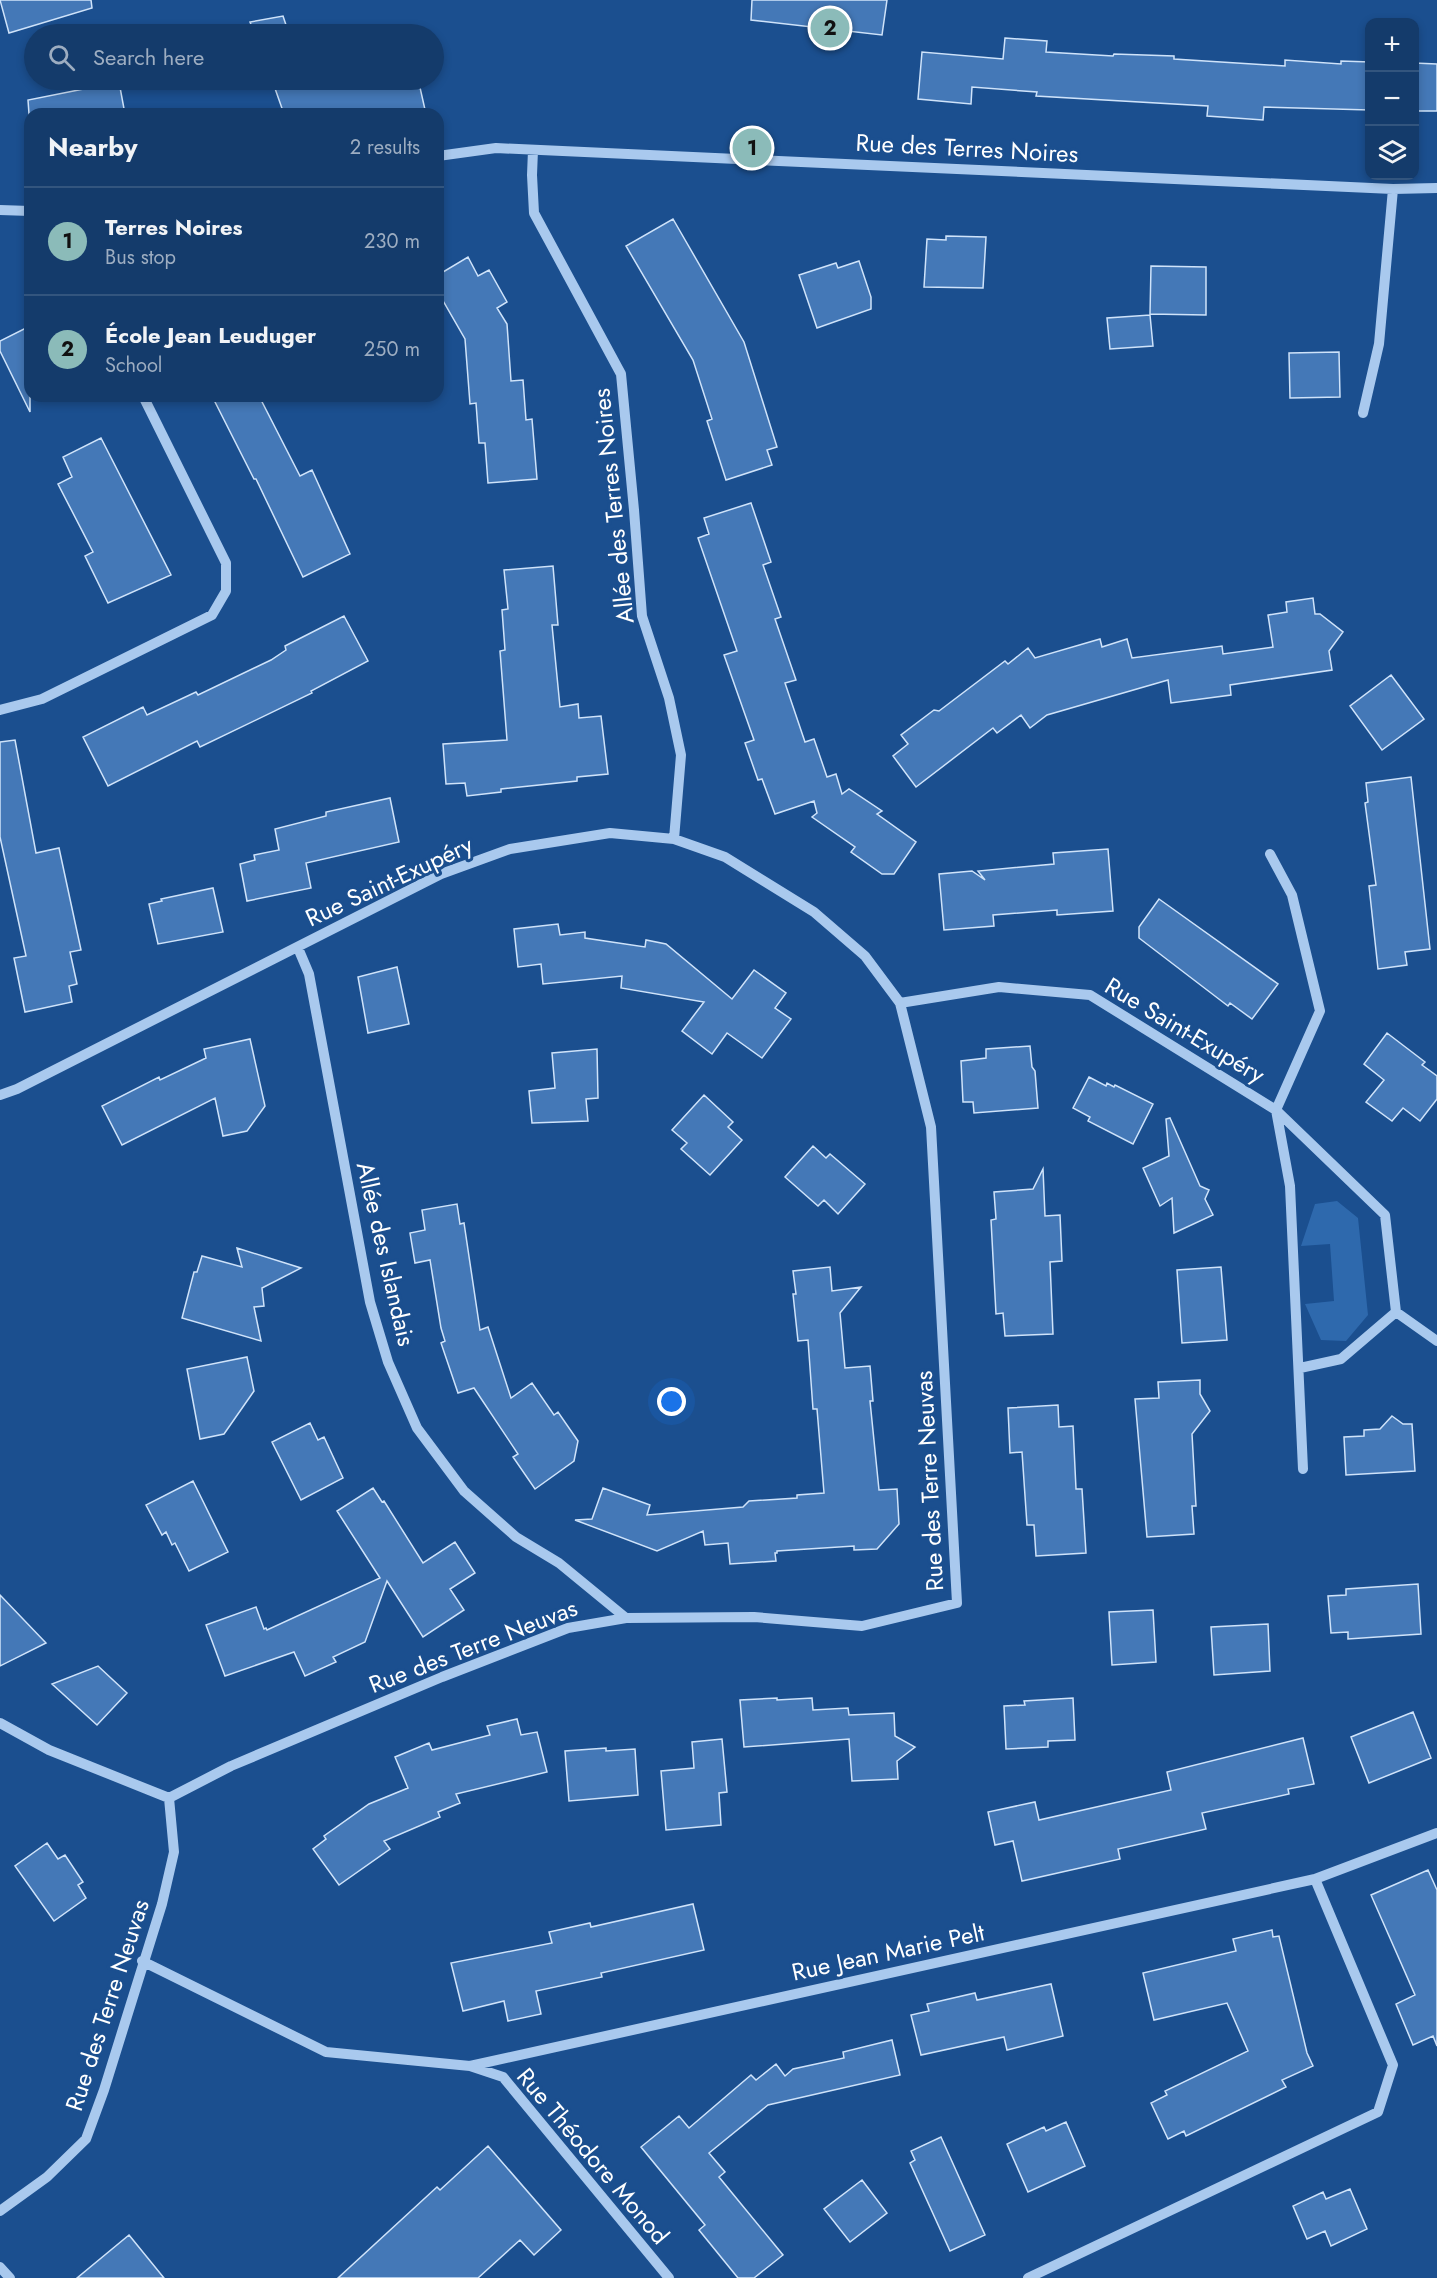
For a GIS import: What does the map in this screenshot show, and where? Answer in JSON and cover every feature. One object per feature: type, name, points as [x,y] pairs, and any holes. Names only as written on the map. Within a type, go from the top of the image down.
[{"type":"street","name":"Rue des Terres Noires","points":[[444,155],[496,148],[1393,189],[1437,188]]},
{"type":"street","name":"Allée des Terres Noires","points":[[533,150],[534,213],[621,374],[642,616],[669,698],[681,755],[674,839]]},
{"type":"street","points":[[1363,413],[1379,344],[1393,189]]},
{"type":"street","points":[[0,210],[24,211]]},
{"type":"street","points":[[0,710],[42,699],[212,615],[226,591],[226,563],[146,402]]},
{"type":"street","name":"Rue Saint-Exupéry","points":[[0,1095],[17,1089],[441,874],[510,849],[610,833],[674,839],[725,857],[814,912],[865,956],[900,1003],[999,987],[1090,995],[1276,1110],[1385,1215],[1396,1312]]},
{"type":"street","name":"Rue Saint-Exupéry","points":[[1270,854],[1292,895],[1320,1011],[1276,1110],[1290,1186],[1303,1469]]},
{"type":"street","name":"Allée des Islandais","points":[[297,948],[309,974],[370,1302],[388,1362],[417,1428],[464,1491],[516,1537],[559,1563],[626,1618]]},
{"type":"street","name":"Rue des Terre Neuvas","points":[[0,2211],[47,2177],[86,2139],[104,2090],[142,1961],[162,1904],[174,1852],[170,1798],[231,1766],[442,1677],[568,1628],[626,1618],[754,1617],[862,1626],[957,1603],[931,1127],[900,1003]]},
{"type":"street","points":[[1300,1368],[1341,1359],[1396,1312],[1437,1341]]},
{"type":"street","points":[[0,1723],[49,1750],[170,1798]]},
{"type":"street","name":"Rue Jean Marie Pelt","points":[[470,2066],[1316,1879],[1437,1833]]},
{"type":"street","points":[[1028,2278],[1378,2112],[1393,2065],[1316,1879]]},
{"type":"street","name":"Rue Théodore Monod","points":[[142,1961],[326,2052],[470,2066],[503,2077],[669,2278]]},
{"type":"street","points":[[0,2267],[10,2278]]},
{"type":"shaded area","points":[[1337,1201],[1358,1218],[1368,1315],[1346,1341],[1321,1340],[1305,1304],[1334,1301],[1330,1244],[1301,1246],[1315,1204]]},
{"type":"building","points":[[0,0],[91,0],[92,8],[39,24],[24,24],[24,28],[9,33]]},
{"type":"building","points":[[752,0],[887,0],[882,35],[751,20]]},
{"type":"building","points":[[283,16],[286,24],[251,24],[250,22]]},
{"type":"building","points":[[1005,38],[1047,41],[1046,52],[1113,56],[1114,54],[1174,56],[1174,59],[1285,66],[1285,60],[1341,64],[1341,61],[1365,62],[1365,110],[1264,107],[1263,120],[1207,116],[1208,106],[1036,96],[1037,92],[972,87],[971,104],[918,99],[922,52],[1003,59]]},
{"type":"building","points":[[1419,63],[1437,64],[1437,111],[1419,111]]},
{"type":"building","points":[[79,90],[120,90],[124,108],[29,108],[28,100]]},
{"type":"building","points":[[276,90],[421,90],[425,108],[282,108]]},
{"type":"building","points":[[673,219],[744,342],[777,447],[767,450],[772,465],[726,480],[707,421],[712,419],[693,360],[626,246]]},
{"type":"building","points":[[946,236],[986,237],[983,288],[924,287],[927,239],[946,240]]},
{"type":"building","points":[[468,257],[478,276],[489,270],[507,302],[497,308],[507,324],[511,381],[523,380],[526,420],[532,419],[537,479],[488,483],[485,443],[479,443],[476,403],[470,404],[465,339],[444,302],[444,271]]},
{"type":"building","points":[[859,261],[871,297],[871,309],[817,328],[799,275],[836,263],[838,268]]},
{"type":"building","points":[[1151,266],[1206,267],[1206,315],[1150,314]]},
{"type":"building","points":[[1150,315],[1153,346],[1110,349],[1107,318]]},
{"type":"building","points":[[24,329],[24,400],[0,351],[0,341]]},
{"type":"building","points":[[1339,352],[1340,397],[1290,398],[1289,353]]},
{"type":"building","points":[[25,402],[30,402],[30,412]]},
{"type":"building","points":[[215,402],[262,402],[300,476],[312,470],[350,554],[303,577]]},
{"type":"building","points":[[101,438],[171,575],[108,603],[85,556],[93,552],[58,484],[72,477],[63,457]]},
{"type":"building","points":[[751,503],[771,562],[763,565],[781,617],[775,619],[796,680],[785,683],[805,742],[814,739],[827,777],[836,774],[842,794],[849,789],[882,811],[877,814],[916,842],[894,874],[882,874],[851,852],[855,847],[812,817],[817,813],[814,801],[775,814],[762,779],[758,780],[745,743],[754,740],[724,655],[737,651],[698,538],[709,534],[704,518]]},
{"type":"building","points":[[553,566],[558,625],[552,625],[560,707],[578,704],[579,718],[601,716],[608,774],[577,777],[577,781],[501,789],[501,792],[467,796],[465,783],[446,784],[443,744],[507,740],[500,651],[505,650],[502,610],[508,609],[504,570]]},
{"type":"building","points":[[1313,598],[1315,614],[1320,614],[1343,632],[1329,651],[1332,670],[1230,685],[1231,695],[1171,703],[1168,680],[1047,715],[1030,728],[1021,715],[997,733],[993,728],[916,787],[893,756],[908,744],[901,735],[934,710],[939,711],[1005,661],[1008,664],[1028,648],[1035,658],[1100,639],[1102,647],[1127,639],[1132,658],[1222,646],[1223,654],[1273,647],[1268,615],[1287,612],[1286,602]]},
{"type":"building","points":[[344,616],[368,661],[311,691],[312,693],[200,747],[197,741],[108,786],[83,737],[143,707],[147,715],[196,692],[198,695],[271,660],[286,650],[285,646]]},
{"type":"building","points":[[1391,675],[1424,719],[1382,750],[1350,706]]},
{"type":"building","points":[[15,740],[36,853],[59,848],[81,950],[70,952],[77,984],[69,986],[72,1002],[25,1012],[14,958],[26,956],[0,837],[0,742]]},
{"type":"building","points":[[1411,777],[1430,949],[1405,952],[1407,965],[1378,969],[1369,886],[1376,885],[1365,803],[1368,802],[1366,783]]},
{"type":"building","points":[[390,798],[399,842],[306,863],[311,888],[247,901],[240,864],[255,860],[254,855],[279,850],[275,829],[326,816],[326,812]]},
{"type":"building","points":[[1108,849],[1113,911],[1057,915],[1057,910],[993,915],[994,926],[944,930],[939,874],[972,871],[985,880],[978,871],[1054,864],[1053,853]]},
{"type":"building","points":[[213,888],[223,932],[158,944],[149,904],[162,901],[161,899]]},
{"type":"building","points":[[1159,899],[1278,984],[1252,1019],[1230,1003],[1228,1006],[1139,938],[1139,927]]},
{"type":"building","points":[[558,924],[560,935],[585,932],[585,938],[645,947],[646,940],[666,944],[732,999],[754,970],[786,993],[775,1008],[791,1019],[762,1058],[727,1033],[712,1054],[682,1031],[704,1002],[621,988],[622,976],[543,984],[541,964],[518,967],[514,929]]},
{"type":"building","points":[[397,967],[409,1024],[368,1033],[358,977]]},
{"type":"building","points":[[1387,1033],[1425,1062],[1422,1065],[1437,1076],[1437,1099],[1420,1121],[1403,1108],[1392,1121],[1366,1102],[1384,1080],[1364,1064]]},
{"type":"building","points":[[250,1039],[265,1106],[247,1131],[223,1136],[215,1098],[122,1145],[102,1106],[159,1077],[160,1080],[206,1058],[204,1049]]},
{"type":"building","points":[[1030,1046],[1038,1108],[974,1113],[973,1102],[963,1102],[961,1061],[986,1058],[986,1049]]},
{"type":"building","points":[[597,1049],[598,1098],[586,1099],[588,1121],[532,1123],[529,1091],[555,1088],[552,1053]]},
{"type":"building","points":[[1089,1077],[1106,1086],[1107,1083],[1114,1087],[1115,1085],[1153,1104],[1133,1144],[1088,1121],[1090,1117],[1073,1108]]},
{"type":"building","points":[[704,1095],[733,1122],[728,1127],[742,1140],[710,1175],[681,1149],[687,1143],[672,1130]]},
{"type":"building","points":[[1170,1118],[1200,1186],[1209,1190],[1205,1199],[1213,1215],[1174,1233],[1172,1198],[1160,1206],[1143,1168],[1169,1156],[1166,1119]]},
{"type":"building","points":[[813,1146],[826,1158],[830,1154],[865,1184],[838,1214],[824,1200],[818,1206],[785,1177]]},
{"type":"building","points":[[1043,1169],[1045,1216],[1060,1215],[1062,1261],[1050,1262],[1053,1334],[1005,1336],[1003,1313],[996,1314],[991,1220],[996,1219],[994,1192],[1033,1189]]},
{"type":"building","points":[[457,1204],[460,1224],[464,1223],[480,1330],[488,1327],[511,1398],[532,1383],[554,1415],[558,1412],[578,1441],[574,1461],[535,1489],[513,1457],[518,1454],[474,1388],[458,1393],[441,1343],[445,1341],[430,1260],[415,1263],[410,1233],[425,1230],[422,1210]]},
{"type":"building","points":[[237,1248],[301,1268],[262,1288],[264,1306],[254,1307],[261,1341],[182,1318],[194,1272],[197,1272],[202,1256],[242,1267]]},
{"type":"building","points":[[830,1267],[832,1291],[861,1287],[840,1313],[845,1368],[870,1366],[873,1401],[870,1401],[879,1490],[897,1489],[899,1524],[877,1549],[854,1550],[854,1546],[777,1551],[776,1561],[730,1564],[728,1543],[705,1545],[703,1531],[657,1551],[575,1520],[592,1519],[603,1488],[650,1505],[647,1515],[743,1507],[749,1501],[797,1498],[797,1495],[824,1493],[817,1409],[813,1409],[808,1340],[798,1341],[793,1271]]},
{"type":"building","points":[[1221,1267],[1227,1340],[1182,1343],[1177,1270]]},
{"type":"building","points":[[247,1357],[254,1391],[224,1434],[200,1439],[187,1369]]},
{"type":"building","points":[[1200,1380],[1200,1394],[1210,1411],[1192,1434],[1196,1506],[1192,1506],[1194,1534],[1147,1537],[1135,1399],[1159,1398],[1158,1382]]},
{"type":"building","points":[[1058,1405],[1059,1427],[1073,1426],[1076,1489],[1082,1489],[1086,1553],[1036,1556],[1034,1525],[1027,1525],[1022,1452],[1010,1453],[1008,1408]]},
{"type":"building","points":[[1392,1416],[1403,1424],[1412,1424],[1415,1471],[1346,1475],[1344,1437],[1364,1436],[1364,1430],[1380,1429]]},
{"type":"building","points":[[310,1423],[318,1440],[324,1437],[343,1478],[301,1500],[272,1442]]},
{"type":"building","points":[[193,1481],[228,1552],[189,1571],[175,1543],[172,1545],[166,1532],[162,1535],[146,1505]]},
{"type":"building","points":[[373,1488],[382,1502],[384,1501],[423,1563],[455,1542],[475,1573],[450,1589],[464,1610],[423,1637],[387,1581],[365,1642],[333,1657],[336,1662],[305,1676],[294,1652],[225,1676],[206,1625],[256,1607],[264,1629],[267,1630],[380,1578],[337,1511]]},
{"type":"building","points":[[1418,1584],[1421,1634],[1348,1639],[1348,1632],[1331,1633],[1328,1596],[1346,1595],[1346,1589]]},
{"type":"building","points":[[0,1595],[46,1643],[0,1666]]},
{"type":"building","points":[[1153,1610],[1156,1662],[1112,1665],[1109,1612]]},
{"type":"building","points":[[1268,1624],[1270,1671],[1214,1675],[1211,1627]]},
{"type":"building","points":[[98,1666],[127,1693],[97,1725],[52,1684]]},
{"type":"building","points":[[777,1698],[777,1700],[812,1698],[813,1710],[848,1708],[849,1715],[894,1713],[895,1736],[915,1747],[897,1761],[898,1779],[852,1781],[849,1739],[744,1747],[740,1700]]},
{"type":"building","points":[[1073,1698],[1075,1740],[1048,1741],[1048,1747],[1006,1749],[1004,1706],[1025,1705],[1024,1701]]},
{"type":"building","points":[[1413,1712],[1431,1758],[1369,1783],[1351,1737]]},
{"type":"building","points":[[517,1719],[521,1735],[537,1732],[547,1772],[456,1794],[460,1803],[438,1812],[440,1817],[384,1841],[390,1849],[339,1885],[313,1849],[326,1839],[324,1836],[369,1804],[408,1788],[395,1757],[429,1743],[432,1750],[490,1735],[487,1726]]},
{"type":"building","points":[[1303,1738],[1314,1784],[1288,1789],[1289,1794],[1202,1813],[1206,1829],[1118,1849],[1120,1859],[1022,1881],[1013,1841],[995,1845],[988,1812],[1035,1802],[1039,1820],[1171,1790],[1167,1772]]},
{"type":"building","points":[[722,1739],[727,1792],[719,1793],[721,1825],[666,1830],[661,1771],[694,1768],[692,1742]]},
{"type":"building","points":[[606,1748],[606,1751],[635,1749],[638,1795],[569,1801],[565,1751]]},
{"type":"building","points":[[47,1843],[58,1859],[65,1855],[83,1882],[78,1885],[86,1898],[54,1921],[15,1866]]},
{"type":"building","points":[[1428,1870],[1437,1890],[1437,2046],[1433,2036],[1413,2045],[1396,2004],[1415,1995],[1371,1895]]},
{"type":"building","points":[[693,1904],[704,1950],[601,1973],[602,1977],[536,1991],[541,2014],[508,2021],[504,2001],[463,2011],[451,1963],[552,1943],[549,1932],[590,1923],[591,1927]]},
{"type":"building","points":[[1272,1930],[1273,1937],[1279,1936],[1307,2053],[1313,2066],[1282,2080],[1286,2087],[1186,2136],[1184,2131],[1168,2139],[1151,2103],[1167,2095],[1165,2091],[1248,2051],[1227,2003],[1154,2020],[1143,1973],[1236,1951],[1233,1939]]},
{"type":"building","points":[[1051,1984],[1063,2036],[1007,2050],[1004,2037],[921,2055],[911,2015],[929,2011],[927,2004],[975,1993],[977,2000]]},
{"type":"building","points":[[892,2040],[900,2075],[768,2105],[709,2153],[725,2172],[719,2177],[783,2255],[754,2278],[738,2278],[699,2230],[705,2225],[641,2147],[679,2116],[689,2128],[751,2075],[756,2080],[776,2064],[785,2076],[793,2069],[844,2058],[843,2052]]},
{"type":"building","points":[[1066,2122],[1085,2166],[1028,2192],[1007,2144],[1044,2127],[1046,2131]]},
{"type":"building","points":[[941,2137],[985,2235],[950,2251],[910,2163],[915,2160],[911,2151]]},
{"type":"building","points":[[488,2146],[561,2230],[534,2255],[520,2240],[478,2278],[338,2278],[437,2187],[440,2190]]},
{"type":"building","points":[[862,2180],[887,2213],[850,2242],[824,2209]]},
{"type":"building","points":[[1350,2189],[1367,2229],[1331,2246],[1325,2231],[1307,2239],[1293,2206],[1323,2192],[1326,2199]]},
{"type":"building","points":[[129,2235],[164,2278],[77,2278]]},
{"type":"place","name":"École Jean Leuduger","points":[[830,28]]},
{"type":"place","name":"Terres Noires","points":[[752,148]]}]
